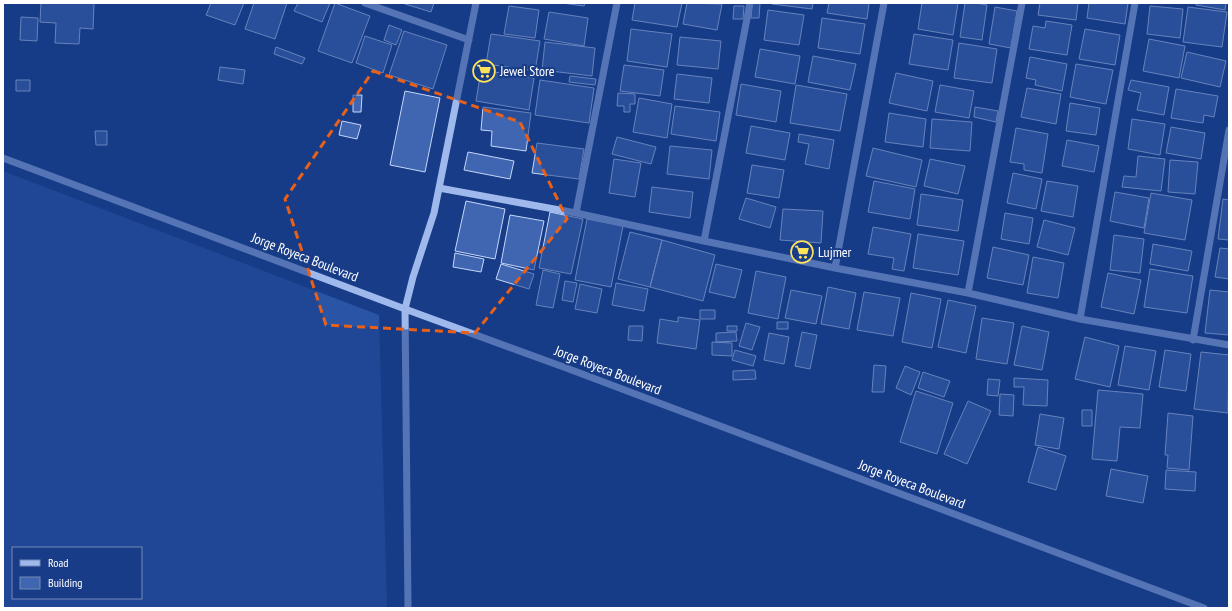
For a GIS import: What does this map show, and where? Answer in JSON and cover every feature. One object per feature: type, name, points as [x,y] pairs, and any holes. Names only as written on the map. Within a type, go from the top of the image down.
[{"type":"street","points":[[365,3],[469,40]]},
{"type":"street","points":[[408,608],[405,309],[413,277],[434,213],[476,3]]},
{"type":"street","points":[[576,212],[616,3]]},
{"type":"street","points":[[704,241],[750,3]]},
{"type":"street","points":[[835,268],[884,3]]},
{"type":"street","points":[[968,293],[1022,3]]},
{"type":"street","points":[[1080,319],[1135,3]]},
{"type":"street","points":[[1193,340],[1229,130]]},
{"type":"street","name":"Jorge Royeca Boulevard","points":[[3,158],[405,309],[584,374],[1204,608]]},
{"type":"street","points":[[439,188],[576,212],[704,241],[968,293],[1080,319],[1193,340],[1229,345]]},
{"type":"highlighted area","points":[[373,71],[520,122],[567,219],[475,333],[326,325],[285,199]]},
{"type":"shaded area","points":[[3,171],[379,315],[387,608],[3,608]]},
{"type":"building","points":[[41,3],[94,3],[93,29],[80,28],[79,44],[55,43],[56,23],[40,22]]},
{"type":"building","points":[[211,3],[244,3],[235,25],[206,15]]},
{"type":"building","points":[[254,3],[287,3],[275,39],[245,29]]},
{"type":"building","points":[[298,3],[330,3],[322,22],[294,11]]},
{"type":"building","points":[[335,3],[370,16],[352,63],[318,51]]},
{"type":"building","points":[[405,3],[434,3],[431,12]]},
{"type":"building","points":[[562,3],[585,3],[584,6]]},
{"type":"building","points":[[635,3],[682,3],[677,27],[632,20]]},
{"type":"building","points":[[687,3],[722,4],[717,30],[683,24]]},
{"type":"building","points":[[752,3],[760,3],[759,18],[751,18]]},
{"type":"building","points":[[772,3],[813,3],[812,9]]},
{"type":"building","points":[[829,3],[869,3],[867,19],[827,13]]},
{"type":"building","points":[[922,3],[958,3],[953,35],[918,29]]},
{"type":"building","points":[[965,3],[987,5],[982,40],[960,37]]},
{"type":"building","points":[[1040,3],[1078,3],[1076,20],[1038,15]]},
{"type":"building","points":[[1089,3],[1128,3],[1125,24],[1087,18]]},
{"type":"building","points":[[1196,3],[1226,3],[1225,10],[1196,5]]},
{"type":"building","points":[[509,6],[539,10],[535,38],[504,34]]},
{"type":"building","points":[[734,6],[744,6],[743,19],[733,19]]},
{"type":"building","points":[[1150,6],[1183,9],[1180,38],[1147,34]]},
{"type":"building","points":[[995,7],[1017,11],[1011,48],[989,44]]},
{"type":"building","points":[[1188,7],[1227,12],[1222,47],[1183,42]]},
{"type":"building","points":[[768,10],[804,15],[799,45],[764,40]]},
{"type":"building","points":[[549,12],[588,18],[584,46],[544,39]]},
{"type":"building","points":[[21,17],[38,18],[37,41],[20,40]]},
{"type":"building","points":[[822,18],[865,24],[860,54],[818,48]]},
{"type":"building","points":[[1046,21],[1072,25],[1067,55],[1029,49],[1033,26],[1045,28]]},
{"type":"building","points":[[389,25],[402,30],[396,45],[384,40]]},
{"type":"building","points":[[631,29],[672,34],[667,67],[627,61]]},
{"type":"building","points":[[1085,29],[1120,35],[1115,65],[1079,59]]},
{"type":"building","points":[[404,31],[447,45],[433,89],[389,75]]},
{"type":"building","points":[[491,34],[540,41],[535,71],[486,64]]},
{"type":"building","points":[[914,34],[953,40],[948,70],[909,64]]},
{"type":"building","points":[[365,36],[392,45],[383,73],[356,63]]},
{"type":"building","points":[[680,37],[721,41],[718,69],[677,65]]},
{"type":"building","points":[[1149,39],[1185,46],[1179,78],[1143,71]]},
{"type":"building","points":[[545,42],[595,48],[592,76],[542,70]]},
{"type":"building","points":[[959,43],[997,49],[992,83],[954,78]]},
{"type":"building","points":[[276,47],[305,58],[302,64],[274,54]]},
{"type":"building","points":[[760,49],[800,56],[795,84],[755,77]]},
{"type":"building","points":[[1187,52],[1226,61],[1220,87],[1181,78]]},
{"type":"building","points":[[813,56],[856,64],[850,90],[808,82]]},
{"type":"building","points":[[1030,57],[1067,64],[1062,91],[1035,85],[1036,80],[1026,78]]},
{"type":"building","points":[[1076,64],[1113,70],[1106,104],[1070,97]]},
{"type":"building","points":[[624,65],[664,70],[660,96],[620,91]]},
{"type":"building","points":[[220,67],[245,70],[243,84],[218,80]]},
{"type":"building","points":[[481,70],[534,78],[529,110],[476,101]]},
{"type":"building","points":[[896,73],[933,81],[927,111],[889,103]]},
{"type":"building","points":[[677,74],[712,78],[709,103],[674,99]]},
{"type":"building","points":[[570,76],[596,79],[595,85],[569,82]]},
{"type":"building","points":[[16,80],[30,80],[30,91],[16,91]]},
{"type":"building","points":[[540,80],[594,88],[589,123],[535,115]]},
{"type":"building","points":[[1131,80],[1169,87],[1164,115],[1137,110],[1141,93],[1128,90]]},
{"type":"building","points":[[741,84],[781,91],[776,122],[736,115]]},
{"type":"building","points":[[796,85],[847,94],[840,131],[790,123]]},
{"type":"building","points":[[940,85],[974,91],[969,118],[935,112]]},
{"type":"building","points":[[1027,88],[1061,94],[1056,124],[1021,117]]},
{"type":"building","points":[[1176,89],[1218,96],[1214,117],[1204,115],[1203,123],[1171,118]]},
{"type":"building","points":[[405,91],[440,98],[425,172],[390,165]]},
{"type":"building","points":[[618,93],[635,94],[635,104],[630,104],[630,112],[624,112],[624,106],[617,106]]},
{"type":"building","points":[[353,95],[362,95],[361,112],[353,112]]},
{"type":"building","points":[[639,98],[672,104],[667,138],[633,132]]},
{"type":"building","points":[[1070,103],[1100,108],[1096,135],[1066,131]]},
{"type":"building","points":[[675,106],[720,112],[716,141],[671,134]]},
{"type":"building","points":[[483,107],[531,113],[526,151],[491,146],[492,131],[481,130]]},
{"type":"building","points":[[975,107],[998,111],[996,122],[974,117]]},
{"type":"building","points":[[889,113],[926,119],[923,147],[885,142]]},
{"type":"building","points":[[932,119],[972,122],[970,151],[930,148]]},
{"type":"building","points":[[1132,119],[1165,124],[1160,155],[1128,149]]},
{"type":"building","points":[[342,121],[361,125],[357,139],[339,135]]},
{"type":"building","points":[[751,126],[790,133],[785,160],[746,153]]},
{"type":"building","points":[[1171,127],[1205,133],[1201,159],[1166,153]]},
{"type":"building","points":[[1016,128],[1048,134],[1042,173],[1024,170],[1024,164],[1010,162]]},
{"type":"building","points":[[95,131],[107,131],[107,145],[96,145]]},
{"type":"building","points":[[799,134],[834,140],[829,169],[805,164],[809,144],[798,142]]},
{"type":"building","points":[[617,137],[656,147],[651,164],[612,154]]},
{"type":"building","points":[[1067,140],[1099,146],[1094,172],[1062,166]]},
{"type":"building","points":[[537,143],[584,149],[579,179],[532,173]]},
{"type":"building","points":[[670,146],[712,150],[709,179],[667,174]]},
{"type":"building","points":[[873,148],[922,160],[916,187],[866,176]]},
{"type":"building","points":[[468,152],[514,161],[510,179],[464,170]]},
{"type":"building","points":[[1138,156],[1165,159],[1161,191],[1122,187],[1124,176],[1136,177]]},
{"type":"building","points":[[614,159],[641,163],[635,197],[609,193]]},
{"type":"building","points":[[930,159],[965,166],[958,194],[924,186]]},
{"type":"building","points":[[1170,160],[1198,162],[1195,194],[1168,192]]},
{"type":"building","points":[[752,165],[784,170],[779,198],[747,193]]},
{"type":"building","points":[[1013,173],[1042,179],[1036,209],[1007,203]]},
{"type":"building","points":[[874,181],[915,189],[910,219],[868,212]]},
{"type":"building","points":[[1047,181],[1078,186],[1073,217],[1041,211]]},
{"type":"building","points":[[652,187],[693,192],[690,218],[649,212]]},
{"type":"building","points":[[1115,192],[1149,198],[1144,228],[1110,221]]},
{"type":"building","points":[[1151,193],[1192,200],[1185,240],[1144,233]]},
{"type":"building","points":[[921,194],[963,200],[958,231],[917,225]]},
{"type":"building","points":[[746,198],[776,207],[770,228],[739,219]]},
{"type":"building","points":[[1223,199],[1229,200],[1229,240],[1218,239]]},
{"type":"building","points":[[466,201],[505,209],[495,259],[455,251]]},
{"type":"building","points":[[783,209],[823,211],[821,243],[780,240]]},
{"type":"building","points":[[550,212],[583,219],[571,274],[539,268]]},
{"type":"building","points":[[1005,213],[1033,218],[1029,244],[1001,239]]},
{"type":"building","points":[[510,215],[544,221],[534,270],[501,263]]},
{"type":"building","points":[[587,219],[623,226],[611,287],[575,280]]},
{"type":"building","points":[[1044,220],[1075,228],[1068,255],[1037,247]]},
{"type":"building","points":[[873,227],[911,234],[904,271],[892,269],[894,258],[868,254]]},
{"type":"building","points":[[630,232],[662,240],[650,287],[618,279]]},
{"type":"building","points":[[918,234],[964,241],[958,275],[913,268]]},
{"type":"building","points":[[1114,235],[1144,239],[1140,273],[1110,270]]},
{"type":"building","points":[[662,240],[715,255],[703,301],[650,287]]},
{"type":"building","points":[[1153,244],[1192,251],[1188,271],[1150,264]]},
{"type":"building","points":[[993,247],[1029,255],[1023,285],[987,278]]},
{"type":"building","points":[[1220,248],[1229,249],[1229,279],[1215,277]]},
{"type":"building","points":[[455,253],[484,259],[481,272],[453,267]]},
{"type":"building","points":[[1033,257],[1064,263],[1058,298],[1027,293]]},
{"type":"building","points":[[501,264],[534,274],[529,289],[496,279]]},
{"type":"building","points":[[716,264],[742,270],[735,298],[709,292]]},
{"type":"building","points":[[1150,269],[1193,276],[1187,313],[1144,307]]},
{"type":"building","points":[[543,270],[560,274],[553,308],[536,305]]},
{"type":"building","points":[[756,271],[786,277],[778,319],[748,313]]},
{"type":"building","points":[[1108,273],[1141,280],[1134,314],[1101,307]]},
{"type":"building","points":[[565,281],[577,283],[573,302],[562,300]]},
{"type":"building","points":[[616,283],[648,289],[644,311],[612,305]]},
{"type":"building","points":[[580,284],[602,289],[597,313],[575,309]]},
{"type":"building","points":[[828,287],[856,293],[849,329],[821,324]]},
{"type":"building","points":[[791,290],[822,296],[816,324],[785,318]]},
{"type":"building","points":[[1210,290],[1229,292],[1229,335],[1205,333]]},
{"type":"building","points":[[864,292],[900,298],[893,336],[857,330]]},
{"type":"building","points":[[911,293],[941,299],[932,348],[902,342]]},
{"type":"building","points":[[948,300],[976,306],[966,353],[938,347]]},
{"type":"building","points":[[700,310],[715,310],[715,319],[700,319]]},
{"type":"building","points":[[678,317],[700,320],[696,349],[657,343],[660,319],[678,322]]},
{"type":"building","points":[[982,318],[1014,323],[1007,364],[976,359]]},
{"type":"building","points":[[777,322],[788,322],[788,329],[777,329]]},
{"type":"building","points":[[746,323],[760,327],[752,350],[739,346]]},
{"type":"building","points":[[629,326],[643,326],[642,341],[628,340]]},
{"type":"building","points":[[727,326],[737,326],[737,331],[727,331]]},
{"type":"building","points":[[1022,326],[1049,332],[1042,370],[1014,365]]},
{"type":"building","points":[[736,332],[737,341],[716,342],[716,333]]},
{"type":"building","points":[[802,332],[817,335],[810,369],[795,366]]},
{"type":"building","points":[[769,333],[789,337],[784,364],[764,360]]},
{"type":"building","points":[[1085,337],[1119,346],[1110,387],[1075,379]]},
{"type":"building","points":[[712,342],[732,343],[732,356],[712,355]]},
{"type":"building","points":[[1125,346],[1156,351],[1149,390],[1118,385]]},
{"type":"building","points":[[735,350],[756,356],[753,366],[732,360]]},
{"type":"building","points":[[1165,350],[1191,354],[1186,391],[1159,387]]},
{"type":"building","points":[[1201,352],[1229,355],[1228,413],[1194,409]]},
{"type":"building","points":[[874,365],[886,366],[884,392],[872,392]]},
{"type":"building","points":[[905,366],[920,372],[911,395],[896,388]]},
{"type":"building","points":[[755,370],[756,379],[733,380],[733,371]]},
{"type":"building","points":[[923,372],[950,381],[944,397],[918,388]]},
{"type":"building","points":[[1014,378],[1048,380],[1047,406],[1023,405],[1024,387],[1014,387]]},
{"type":"building","points":[[988,379],[1000,380],[998,396],[987,395]]},
{"type":"building","points":[[1098,390],[1143,394],[1140,428],[1120,427],[1117,461],[1092,459]]},
{"type":"building","points":[[916,391],[953,403],[937,454],[900,442]]},
{"type":"building","points":[[1000,394],[1014,395],[1013,416],[999,415]]},
{"type":"building","points":[[968,401],[991,411],[967,464],[944,454]]},
{"type":"building","points":[[1082,410],[1092,410],[1092,426],[1082,426]]},
{"type":"building","points":[[1168,413],[1193,416],[1189,470],[1167,468],[1168,455],[1165,455]]},
{"type":"building","points":[[1040,414],[1064,418],[1059,449],[1035,445]]},
{"type":"building","points":[[1038,447],[1066,456],[1056,490],[1028,482]]},
{"type":"building","points":[[1111,469],[1148,476],[1143,503],[1106,496]]},
{"type":"building","points":[[1166,470],[1196,472],[1195,491],[1165,489]]},
{"type":"place","name":"Jewel Store","points":[[484,71]]},
{"type":"place","name":"Lujmer","points":[[802,252]]}]
